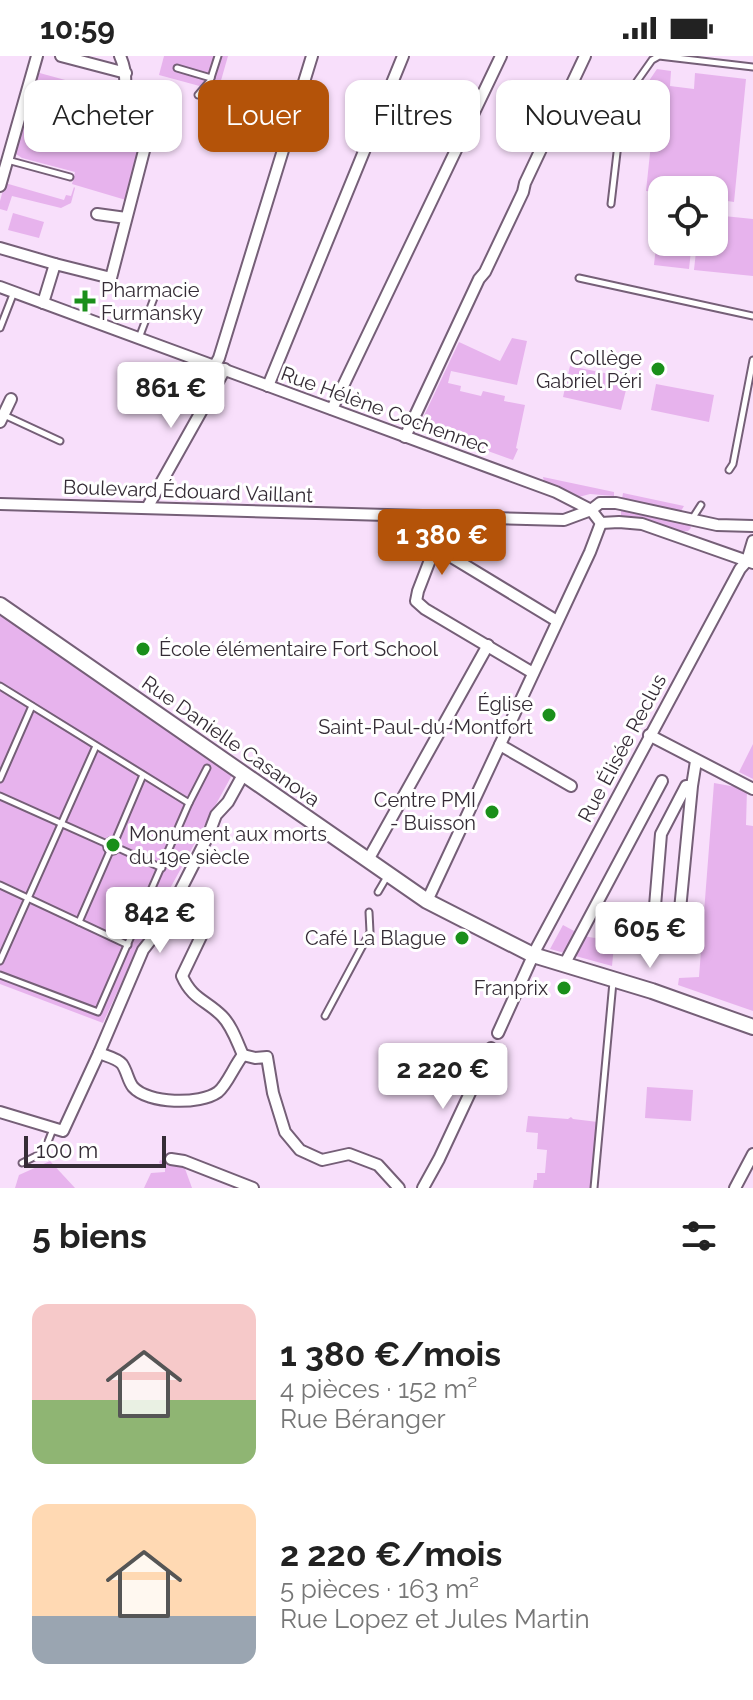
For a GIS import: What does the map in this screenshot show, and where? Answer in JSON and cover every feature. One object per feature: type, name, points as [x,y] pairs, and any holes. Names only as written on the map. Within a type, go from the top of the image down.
[{"type":"main road","name":"Rue Danielle Casanova","points":[[0,605],[427,901],[533,955],[753,1027]]},
{"type":"street","points":[[0,186],[37,56]]},
{"type":"street","points":[[63,56],[126,73]]},
{"type":"street","points":[[120,56],[126,80]]},
{"type":"street","points":[[147,508],[220,367],[224,343],[312,56]]},
{"type":"street","points":[[268,386],[403,56]]},
{"type":"street","points":[[332,409],[501,56]]},
{"type":"street","points":[[405,437],[585,56]]},
{"type":"street","points":[[0,248],[111,278],[143,152]]},
{"type":"street","points":[[97,214],[126,218]]},
{"type":"street","points":[[43,303],[55,264]]},
{"type":"street","name":"Rue Hélène Cochennec","points":[[0,287],[556,492],[591,510],[601,523]]},
{"type":"street","points":[[2,419],[11,399]]},
{"type":"street","name":"Boulevard Édouard Vaillant","points":[[0,504],[564,520],[591,510],[600,503],[616,503],[717,525],[753,526]]},
{"type":"street","points":[[445,516],[416,601],[533,673]]},
{"type":"street","points":[[427,901],[601,523],[642,524],[750,562]]},
{"type":"street","points":[[686,538],[717,525]]},
{"type":"street","name":"Rue Élisée Reclus","points":[[498,1033],[533,955],[649,735],[740,569],[750,562],[753,541]]},
{"type":"street","points":[[435,547],[557,621]]},
{"type":"street","points":[[368,860],[488,645]]},
{"type":"street","points":[[649,735],[753,789]]},
{"type":"street","points":[[500,745],[571,786]]},
{"type":"street","points":[[692,786],[686,786],[661,834],[654,918],[679,920],[696,761]]},
{"type":"street","points":[[0,1112],[58,1130],[99,1053],[143,950],[175,901],[214,818],[228,802],[244,773]]},
{"type":"street","points":[[564,965],[662,781]]},
{"type":"street","points":[[206,926],[182,976],[188,989],[224,1017],[243,1055]]},
{"type":"street","points":[[423,1188],[491,1048]]},
{"type":"street","points":[[99,1053],[121,1064],[133,1087],[140,1092],[173,1100],[189,1100],[216,1093],[243,1055]]},
{"type":"street","points":[[243,1055],[267,1057],[273,1093],[285,1132],[300,1150],[322,1160],[349,1154],[378,1165],[399,1188]]},
{"type":"street","points":[[735,1188],[753,1154]]},
{"type":"street","points":[[171,1159],[184,1161],[253,1188]]},
{"type":"lane","points":[[177,68],[211,78],[218,56]]},
{"type":"lane","points":[[611,204],[623,101],[647,65],[659,56],[753,67]]},
{"type":"lane","points":[[10,155],[70,177]]},
{"type":"lane","points":[[579,278],[753,316]]},
{"type":"lane","points":[[0,328],[14,292]]},
{"type":"lane","points":[[139,339],[154,298]]},
{"type":"lane","points":[[729,470],[733,464],[753,360]]},
{"type":"lane","points":[[2,419],[60,441]]},
{"type":"lane","points":[[692,520],[701,505]]},
{"type":"lane","points":[[0,686],[189,803]]},
{"type":"lane","points":[[0,779],[33,706]]},
{"type":"lane","points":[[0,961],[96,746]]},
{"type":"lane","points":[[0,975],[98,1012],[207,768]]},
{"type":"lane","points":[[115,841],[143,775]]},
{"type":"lane","points":[[0,790],[0,796],[107,844]]},
{"type":"lane","points":[[107,844],[115,841]]},
{"type":"lane","points":[[115,841],[118,848]]},
{"type":"lane","points":[[107,844],[110,851]]},
{"type":"lane","points":[[118,848],[162,868]]},
{"type":"lane","points":[[110,851],[118,848]]},
{"type":"lane","points":[[79,922],[110,851]]},
{"type":"lane","points":[[378,892],[388,874]]},
{"type":"lane","points":[[0,885],[128,945]]},
{"type":"lane","points":[[325,1016],[370,932],[369,912]]},
{"type":"lane","points":[[594,1188],[614,979]]},
{"type":"lane","points":[[22,1163],[44,1152],[58,1130]]},
{"type":"shaded area","points":[[164,56],[228,56],[221,80],[198,80],[198,86],[159,75]]},
{"type":"shaded area","points":[[657,69],[671,71],[670,86],[670,80],[650,80]]},
{"type":"shaded area","points":[[36,72],[65,80],[34,80]]},
{"type":"shaded area","points":[[695,73],[746,79],[734,202],[728,201],[728,176],[648,176],[646,191],[650,152],[670,152],[670,86],[694,89]]},
{"type":"shaded area","points":[[24,114],[24,152],[150,152],[136,203],[72,184],[75,172],[22,158],[13,152]]},
{"type":"shaded area","points":[[5,183],[64,200],[66,195],[71,196],[75,188],[71,203],[61,208],[12,196],[7,211],[0,209]]},
{"type":"shaded area","points":[[13,213],[44,222],[39,238],[8,230]]},
{"type":"shaded area","points":[[728,216],[753,219],[753,276],[694,270],[696,256],[728,256]]},
{"type":"shaded area","points":[[655,256],[690,256],[689,269],[654,265]]},
{"type":"shaded area","points":[[512,338],[527,341],[517,385],[451,371],[448,383],[461,386],[460,391],[481,396],[483,391],[505,396],[504,401],[525,405],[518,449],[513,460],[424,428],[421,422],[459,342],[500,361]]},
{"type":"shaded area","points":[[570,366],[629,378],[621,410],[563,397]]},
{"type":"shaded area","points":[[656,384],[714,395],[709,422],[651,410]]},
{"type":"shaded area","points":[[543,477],[614,492],[614,496],[590,494],[575,498],[544,482]]},
{"type":"shaded area","points":[[623,493],[684,506],[681,511],[622,499]]},
{"type":"shaded area","points":[[621,508],[689,522],[691,528],[678,532],[644,520],[621,518]]},
{"type":"shaded area","points":[[0,615],[232,775],[137,949],[103,1023],[0,984]]},
{"type":"shaded area","points":[[753,744],[753,779],[739,772]]},
{"type":"shaded area","points":[[714,783],[747,789],[746,825],[753,826],[753,1011],[678,985],[679,978],[699,977]]},
{"type":"shaded area","points":[[563,925],[588,937],[615,935],[612,966],[550,949]]},
{"type":"shaded area","points":[[647,1087],[693,1090],[691,1121],[645,1118]]},
{"type":"shaded area","points":[[528,1116],[571,1117],[598,1122],[591,1188],[533,1188],[537,1173],[545,1173],[547,1150],[537,1149],[538,1133],[526,1132]]},
{"type":"shaded area","points":[[160,1160],[184,1166],[192,1188],[144,1188],[151,1173],[165,1172]]},
{"type":"shaded area","points":[[50,1161],[75,1188],[15,1188],[19,1175]]},
{"type":"place","name":"Pharmacie Furmansky","points":[[85,301]]},
{"type":"place","name":"Collège Gabriel Péri","points":[[658,369]]},
{"type":"place","name":"École élémentaire Fort School","points":[[143,649]]},
{"type":"place","name":"Église Saint-Paul-du-Montfort","points":[[549,715]]},
{"type":"place","name":"Centre PMI - Buisson","points":[[492,812]]},
{"type":"place","name":"Monument aux morts du 19e siècle","points":[[113,845]]},
{"type":"place","name":"Café La Blague","points":[[462,938]]},
{"type":"place","name":"Franprix","points":[[564,988]]}]
